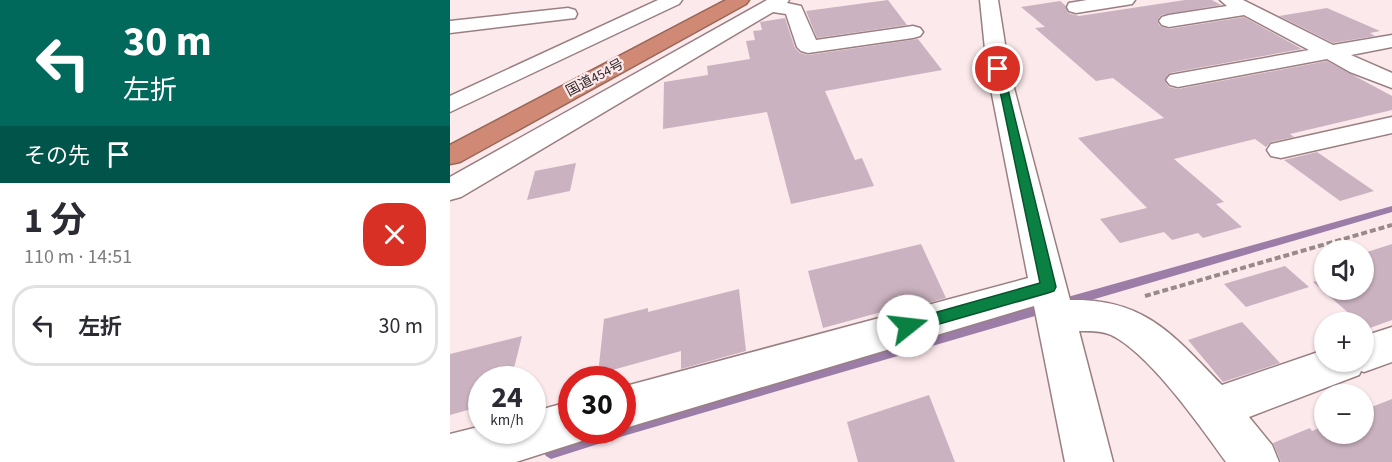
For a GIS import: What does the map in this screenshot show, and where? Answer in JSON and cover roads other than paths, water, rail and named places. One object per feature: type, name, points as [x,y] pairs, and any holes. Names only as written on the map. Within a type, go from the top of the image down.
[{"type":"highway","name":"国道454号","points":[[450,134],[712,0]]},
{"type":"highway","name":"国道454号","points":[[450,156],[740,0]]},
{"type":"street","points":[[450,105],[673,0]]},
{"type":"street","points":[[989,0],[998,69],[1089,462]]},
{"type":"street","points":[[1076,7],[1126,0]]},
{"type":"street","points":[[1169,21],[1239,5],[1273,2]]},
{"type":"street","points":[[450,190],[775,3],[794,10],[808,47],[913,32]]},
{"type":"street","points":[[1239,5],[1329,52],[1392,81]]},
{"type":"street","points":[[550,58],[571,7]]},
{"type":"street","points":[[450,27],[571,7]]},
{"type":"street","points":[[1178,80],[1392,40]]},
{"type":"street","points":[[1281,150],[1392,125]]},
{"type":"street","points":[[636,405],[1052,302],[1115,319],[1133,327],[1167,357],[1215,409],[1256,462]]},
{"type":"street","points":[[1374,350],[1392,344]]},
{"type":"street","points":[[1215,409],[1317,372]]},
{"type":"street","points":[[450,458],[558,427]]},
{"type":"waterway","points":[[1064,303],[1392,209]]},
{"type":"waterway","points":[[636,426],[1049,307]]},
{"type":"waterway","points":[[551,451],[574,444]]}]
